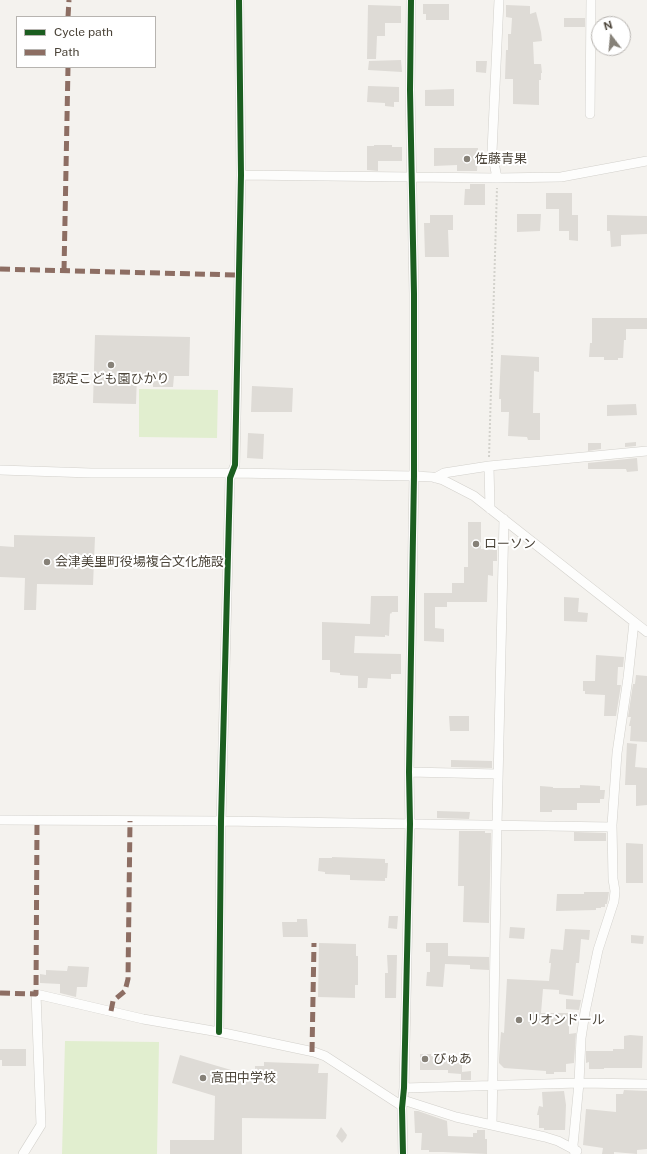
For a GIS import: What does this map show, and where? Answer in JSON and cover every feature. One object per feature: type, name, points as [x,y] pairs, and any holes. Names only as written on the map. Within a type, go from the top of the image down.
[{"type":"street","points":[[219,1032],[221,821],[230,478],[235,465],[241,175],[239,0]]},
{"type":"street","points":[[402,1154],[410,824],[409,772],[414,476],[413,177],[410,90],[411,0]]},
{"type":"street","points":[[497,178],[492,152],[499,0]]},
{"type":"street","points":[[590,114],[591,0]]},
{"type":"street","points":[[241,175],[497,178],[561,177],[647,161]]},
{"type":"street","points":[[435,478],[444,473],[489,466],[647,451]]},
{"type":"street","points":[[489,466],[490,509]]},
{"type":"street","points":[[0,470],[91,474],[233,473],[414,476],[443,480],[474,496],[647,632]]},
{"type":"street","points":[[492,1125],[496,825],[504,519]]},
{"type":"street","points":[[23,1154],[41,1125],[36,994],[143,1019],[219,1032],[312,1052],[325,1056],[403,1103],[545,1137],[577,1152],[581,1038],[584,1012],[598,950],[614,901],[615,891],[613,879],[612,826],[617,753],[628,678],[634,622]]},
{"type":"street","points":[[409,772],[498,774]]},
{"type":"street","points":[[0,820],[612,826]]},
{"type":"street","points":[[404,1088],[579,1083],[647,1084]]},
{"type":"path","points":[[489,466],[497,178]]},
{"type":"green space","points":[[139,389],[218,390],[217,438],[139,437]]},
{"type":"green space","points":[[65,1041],[159,1042],[157,1154],[62,1154]]},
{"type":"building","points":[[423,4],[449,4],[449,20],[426,20],[426,14],[423,14]]},
{"type":"building","points":[[368,5],[401,6],[401,23],[385,23],[385,36],[377,36],[376,59],[367,59]]},
{"type":"building","points":[[506,5],[530,6],[530,14],[536,12],[542,41],[533,42],[534,64],[541,64],[542,73],[541,80],[539,80],[539,105],[513,104],[513,79],[505,79],[506,50],[508,50],[508,34],[511,34],[512,18],[506,17]]},
{"type":"building","points":[[564,18],[585,18],[585,27],[564,27]]},
{"type":"building","points":[[401,60],[402,72],[368,70],[369,61]]},
{"type":"building","points":[[476,61],[487,61],[486,73],[476,72]]},
{"type":"building","points":[[368,86],[399,87],[399,102],[394,102],[394,107],[385,106],[385,103],[367,102]]},
{"type":"building","points":[[454,89],[454,106],[425,106],[425,90]]},
{"type":"building","points":[[392,145],[392,147],[402,147],[402,161],[378,161],[378,171],[367,170],[367,146]]},
{"type":"building","points":[[434,148],[478,148],[477,171],[457,171],[457,165],[434,166]]},
{"type":"building","points":[[470,184],[485,184],[485,205],[464,205],[465,189],[470,189]]},
{"type":"building","points":[[546,193],[572,193],[572,215],[578,215],[578,241],[569,240],[569,231],[559,231],[559,209],[546,209]]},
{"type":"building","points":[[517,214],[541,214],[540,231],[517,232]]},
{"type":"building","points":[[430,215],[453,215],[453,230],[448,230],[449,257],[425,257],[424,223],[430,223]]},
{"type":"building","points":[[607,215],[647,216],[647,234],[621,235],[621,246],[611,247],[610,231],[607,231]]},
{"type":"building","points":[[592,318],[647,318],[647,329],[626,329],[623,358],[618,358],[618,360],[604,360],[604,357],[589,357],[590,343],[592,343]]},
{"type":"building","points":[[95,335],[190,337],[189,376],[174,376],[173,387],[153,387],[153,376],[137,375],[136,404],[93,403]]},
{"type":"building","points":[[501,355],[539,357],[539,372],[534,371],[533,413],[540,413],[540,440],[528,440],[527,437],[508,436],[509,412],[501,412],[501,399],[499,399]]},
{"type":"building","points":[[252,386],[293,388],[292,412],[251,412]]},
{"type":"building","points":[[636,404],[637,415],[607,416],[607,405]]},
{"type":"building","points":[[248,433],[264,434],[263,459],[247,458]]},
{"type":"building","points":[[636,442],[636,446],[625,447],[625,443]]},
{"type":"building","points":[[588,443],[601,443],[601,449],[588,451]]},
{"type":"building","points":[[637,458],[638,471],[627,472],[626,469],[588,469],[588,463]]},
{"type":"building","points":[[468,522],[481,522],[481,549],[497,550],[497,561],[493,561],[493,576],[488,575],[487,602],[447,602],[447,607],[435,607],[435,628],[444,629],[444,642],[424,641],[424,593],[452,593],[452,583],[464,583],[464,567],[468,567]]},
{"type":"building","name":"会津美里町役場複合文化施設","points":[[14,535],[95,537],[93,585],[37,584],[36,610],[24,610],[25,578],[0,577],[0,546],[14,547]]},
{"type":"building","points":[[371,596],[398,596],[398,612],[390,613],[389,636],[355,636],[354,653],[401,654],[401,674],[391,674],[391,679],[368,678],[367,688],[358,688],[358,676],[340,675],[340,673],[330,672],[330,660],[322,660],[322,622],[370,624]]},
{"type":"building","points":[[564,597],[579,598],[578,612],[588,613],[587,622],[564,621]]},
{"type":"building","points":[[596,655],[624,657],[623,667],[618,667],[617,685],[621,685],[616,716],[604,716],[605,695],[585,694],[585,691],[583,691],[583,681],[595,681]]},
{"type":"building","points":[[636,675],[647,676],[647,742],[630,741],[631,726],[629,726],[631,717],[628,717],[633,684],[635,684]]},
{"type":"building","points":[[449,716],[469,716],[469,731],[450,731]]},
{"type":"building","points":[[627,743],[637,744],[635,767],[647,768],[647,805],[636,806],[636,785],[625,785]]},
{"type":"building","points":[[451,760],[492,761],[492,768],[451,767]]},
{"type":"building","points":[[580,785],[600,786],[600,790],[605,790],[604,799],[600,799],[600,803],[577,803],[577,810],[552,810],[552,812],[540,812],[540,786],[553,788],[580,788]]},
{"type":"building","points":[[437,811],[470,812],[469,819],[437,818]]},
{"type":"building","points":[[459,831],[485,831],[485,833],[491,833],[489,923],[463,922],[464,886],[458,886]]},
{"type":"building","points":[[574,832],[606,833],[606,841],[574,841]]},
{"type":"building","points":[[626,843],[643,844],[643,883],[626,883]]},
{"type":"building","points":[[319,858],[385,859],[385,863],[388,863],[387,878],[385,878],[385,881],[350,880],[350,875],[325,874],[325,872],[318,871]]},
{"type":"building","points":[[584,892],[609,892],[607,904],[605,904],[605,907],[596,908],[596,910],[556,911],[557,894],[584,894]]},
{"type":"building","points":[[389,916],[398,916],[397,929],[388,928]]},
{"type":"building","points":[[297,919],[307,919],[308,937],[283,937],[282,922],[297,922]]},
{"type":"building","points":[[510,927],[525,928],[524,939],[509,938]]},
{"type":"building","points":[[565,929],[590,930],[589,940],[581,939],[579,963],[576,963],[573,996],[559,994],[559,990],[543,989],[541,1013],[569,1013],[569,1034],[576,1033],[574,1063],[566,1064],[566,1072],[554,1072],[554,1074],[546,1074],[546,1071],[504,1068],[499,1063],[499,1059],[501,1032],[504,1033],[507,979],[549,981],[551,949],[563,950]]},
{"type":"building","points":[[631,935],[644,936],[643,944],[631,943]]},
{"type":"building","points":[[319,943],[356,944],[356,956],[358,956],[358,985],[355,985],[355,998],[318,997]]},
{"type":"building","points":[[426,943],[448,943],[448,956],[489,957],[489,970],[470,969],[470,965],[445,964],[443,987],[426,986],[427,972],[430,972],[430,952],[426,952]]},
{"type":"building","points":[[387,955],[397,955],[396,998],[385,998],[385,973],[388,973]]},
{"type":"building","points":[[68,966],[89,967],[87,987],[77,987],[76,997],[60,993],[60,984],[40,983],[40,974],[46,975],[46,970],[67,971]]},
{"type":"building","points":[[566,999],[581,1000],[579,1010],[566,1009]]},
{"type":"building","points":[[624,1036],[643,1036],[642,1068],[589,1069],[589,1062],[586,1063],[586,1051],[613,1051],[613,1049],[624,1049]]},
{"type":"building","points":[[0,1049],[26,1049],[26,1066],[2,1066],[2,1060],[0,1060]]},
{"type":"building","points":[[420,1054],[431,1054],[431,1056],[462,1057],[462,1072],[471,1071],[471,1080],[461,1080],[461,1074],[448,1073],[448,1070],[420,1070]]},
{"type":"building","points":[[180,1055],[255,1077],[255,1066],[264,1066],[264,1062],[319,1064],[318,1073],[328,1073],[326,1119],[242,1118],[242,1154],[170,1154],[170,1140],[214,1140],[215,1096],[172,1083]]},
{"type":"building","points":[[624,1090],[647,1091],[647,1149],[637,1150],[637,1154],[614,1152],[614,1154],[602,1154],[603,1148],[583,1145],[586,1109],[616,1112],[616,1094],[623,1094]]},
{"type":"building","points":[[564,1091],[566,1105],[565,1130],[544,1130],[544,1128],[539,1128],[539,1115],[537,1115],[539,1106],[543,1107],[542,1092]]},
{"type":"building","points":[[414,1111],[447,1121],[448,1136],[473,1137],[473,1133],[477,1133],[477,1130],[485,1130],[485,1139],[487,1139],[487,1154],[429,1152],[429,1150],[421,1150],[422,1133],[415,1133]]},
{"type":"building","points":[[341,1127],[347,1135],[342,1143],[336,1136]]},
{"type":"marked path","points":[[68,16],[69,0]]},
{"type":"marked path","points":[[64,271],[68,68]]},
{"type":"marked path","points":[[0,269],[239,275]]},
{"type":"marked path","points":[[0,993],[36,994],[37,821]]},
{"type":"marked path","points":[[111,1011],[113,1001],[125,991],[128,979],[130,821]]},
{"type":"marked path","points":[[312,1052],[314,943]]},
{"type":"cycle path","points":[[219,1032],[221,821],[230,478],[235,465],[241,175],[239,0]]},
{"type":"cycle path","points":[[403,1154],[402,1108],[404,1088],[410,824],[409,772],[414,476],[414,294],[410,90],[411,0]]},
{"type":"place","name":"佐藤青果","points":[[467,159]]},
{"type":"place","name":"認定こども園ひかり","points":[[111,365]]},
{"type":"place","name":"ローソン","points":[[476,544]]},
{"type":"place","name":"会津美里町役場複合文化施設","points":[[47,562]]},
{"type":"place","name":"リオンドール","points":[[519,1020]]},
{"type":"place","name":"ぴゅあ","points":[[425,1059]]},
{"type":"place","name":"高田中学校","points":[[203,1078]]}]
